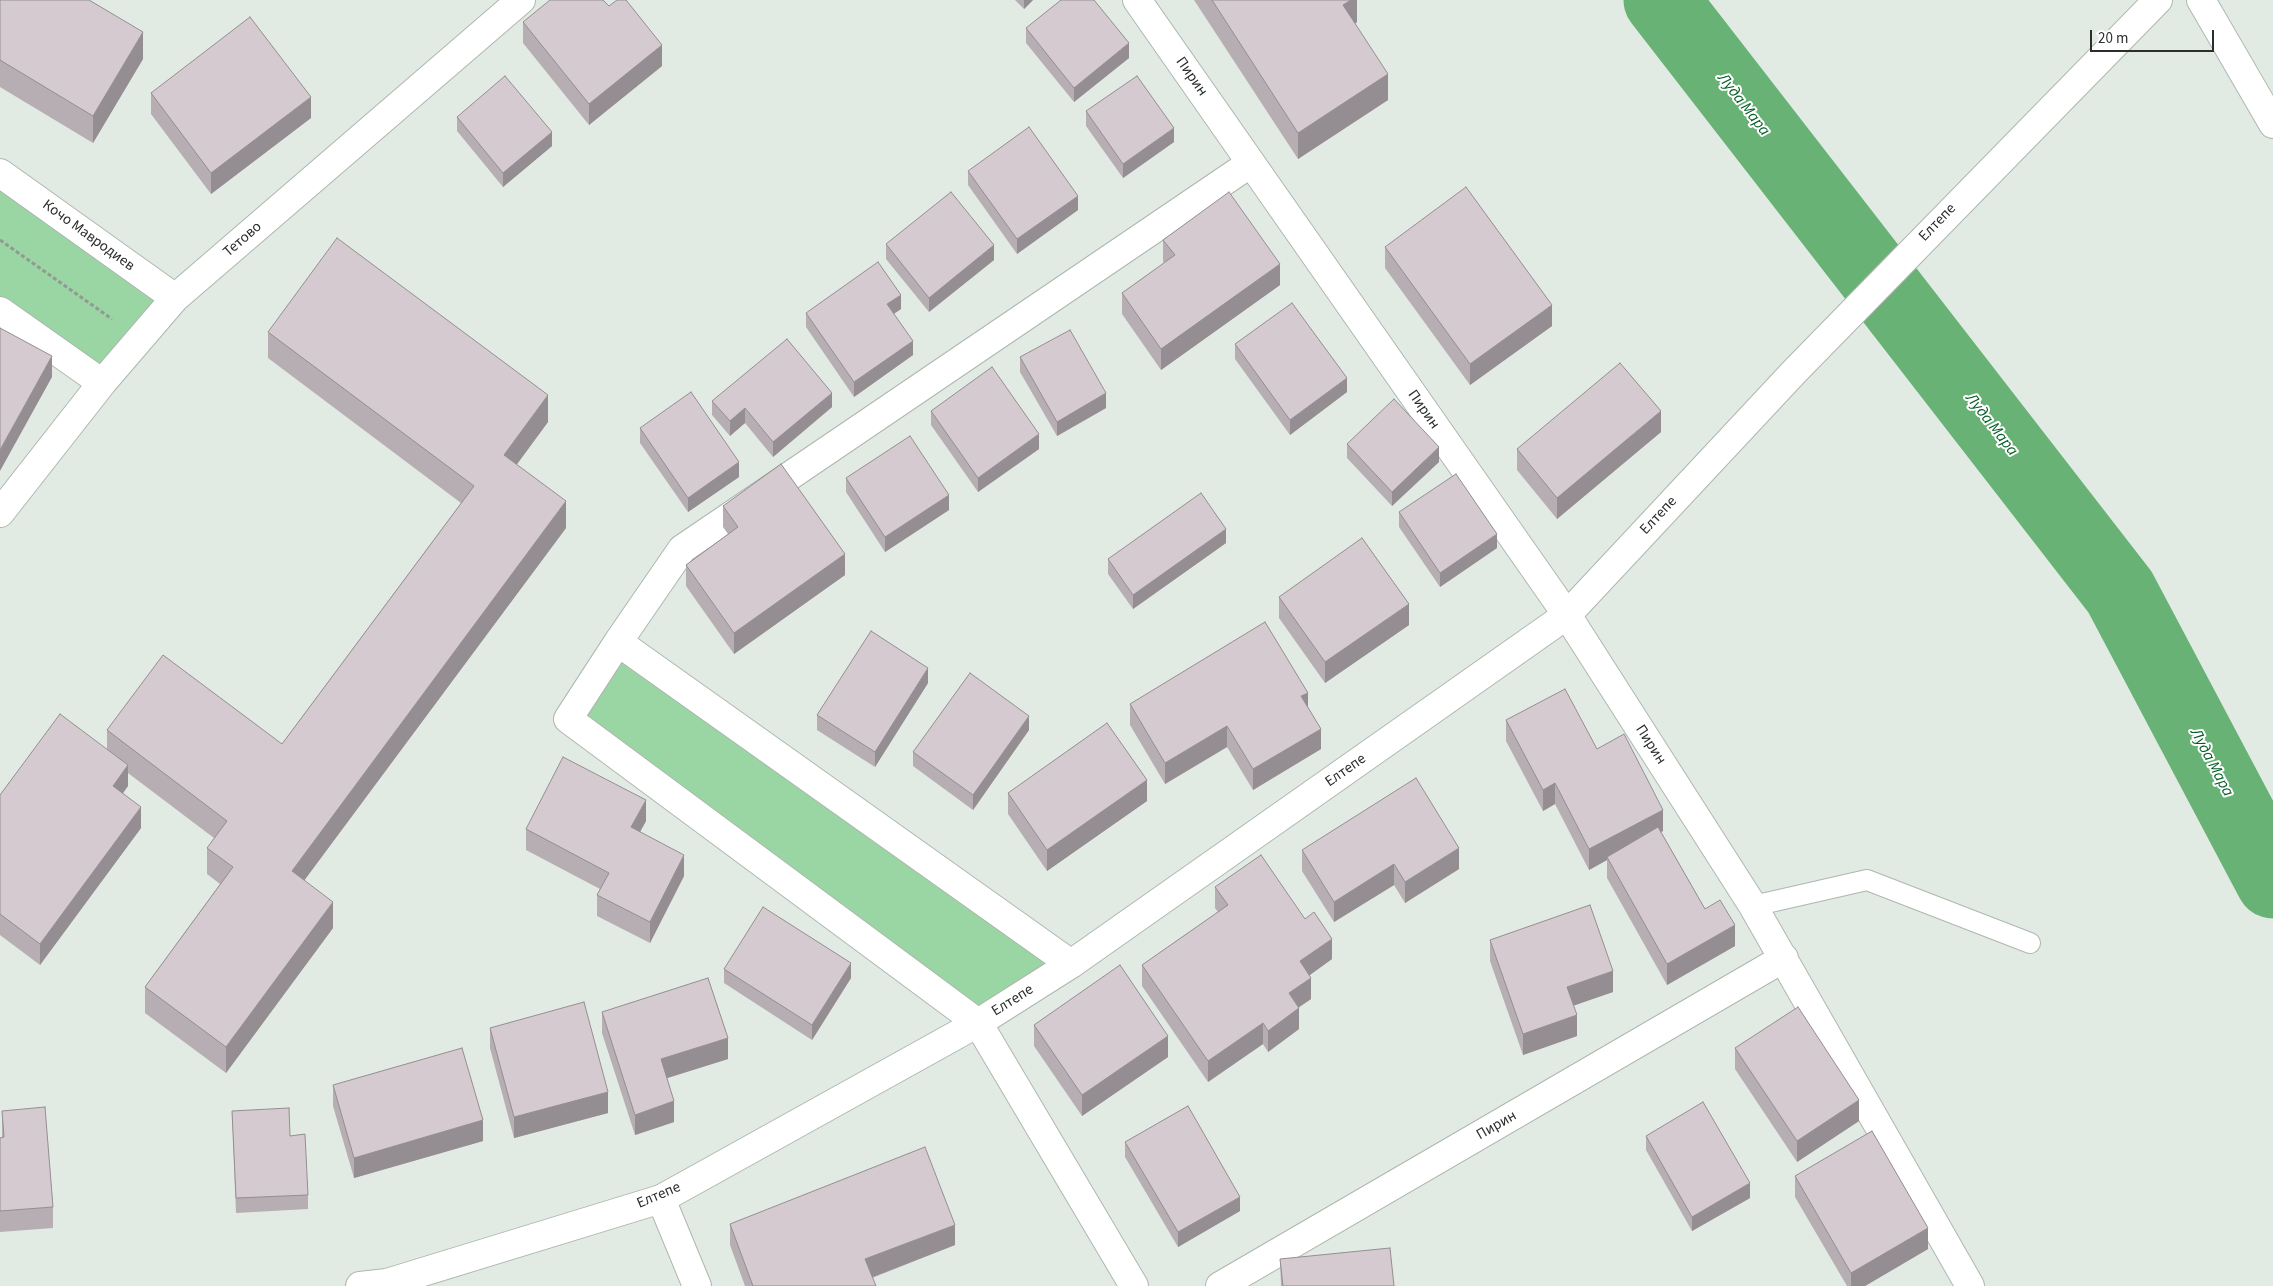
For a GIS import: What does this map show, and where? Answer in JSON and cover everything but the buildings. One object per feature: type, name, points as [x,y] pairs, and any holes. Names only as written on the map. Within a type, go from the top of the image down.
[{"type":"street","name":"Пирин","points":[[1137,0],[1567,616],[1753,906],[1784,958],[1220,1286]]},
{"type":"street","name":"Елтепе","points":[[360,1286],[388,1284],[661,1199],[978,1023],[1071,964],[1567,616],[1795,371],[2158,0]]},
{"type":"street","points":[[2201,0],[2273,124]]},
{"type":"street","name":"Тетово","points":[[0,513],[102,383],[175,298],[511,3]]},
{"type":"street","points":[[1134,1286],[978,1023],[568,719],[682,549],[1251,163]]},
{"type":"street","name":"Кочо Мавродиев","points":[[0,173],[175,298]]},
{"type":"street","points":[[0,311],[102,383]]},
{"type":"street","points":[[618,642],[1071,964]]},
{"type":"street","points":[[1784,958],[1970,1286]]},
{"type":"street","points":[[661,1199],[697,1286]]},
{"type":"lane","points":[[1753,906],[1867,880],[2030,943]]},
{"type":"path","points":[[0,240],[140,339]]},
{"type":"green space","points":[[0,173],[175,298],[102,383],[0,311]]},
{"type":"green space","points":[[618,642],[1071,964],[978,1023],[568,719]]},
{"type":"waterway","name":"Луда Мара","points":[[1661,0],[2120,592],[2273,881]]}]
